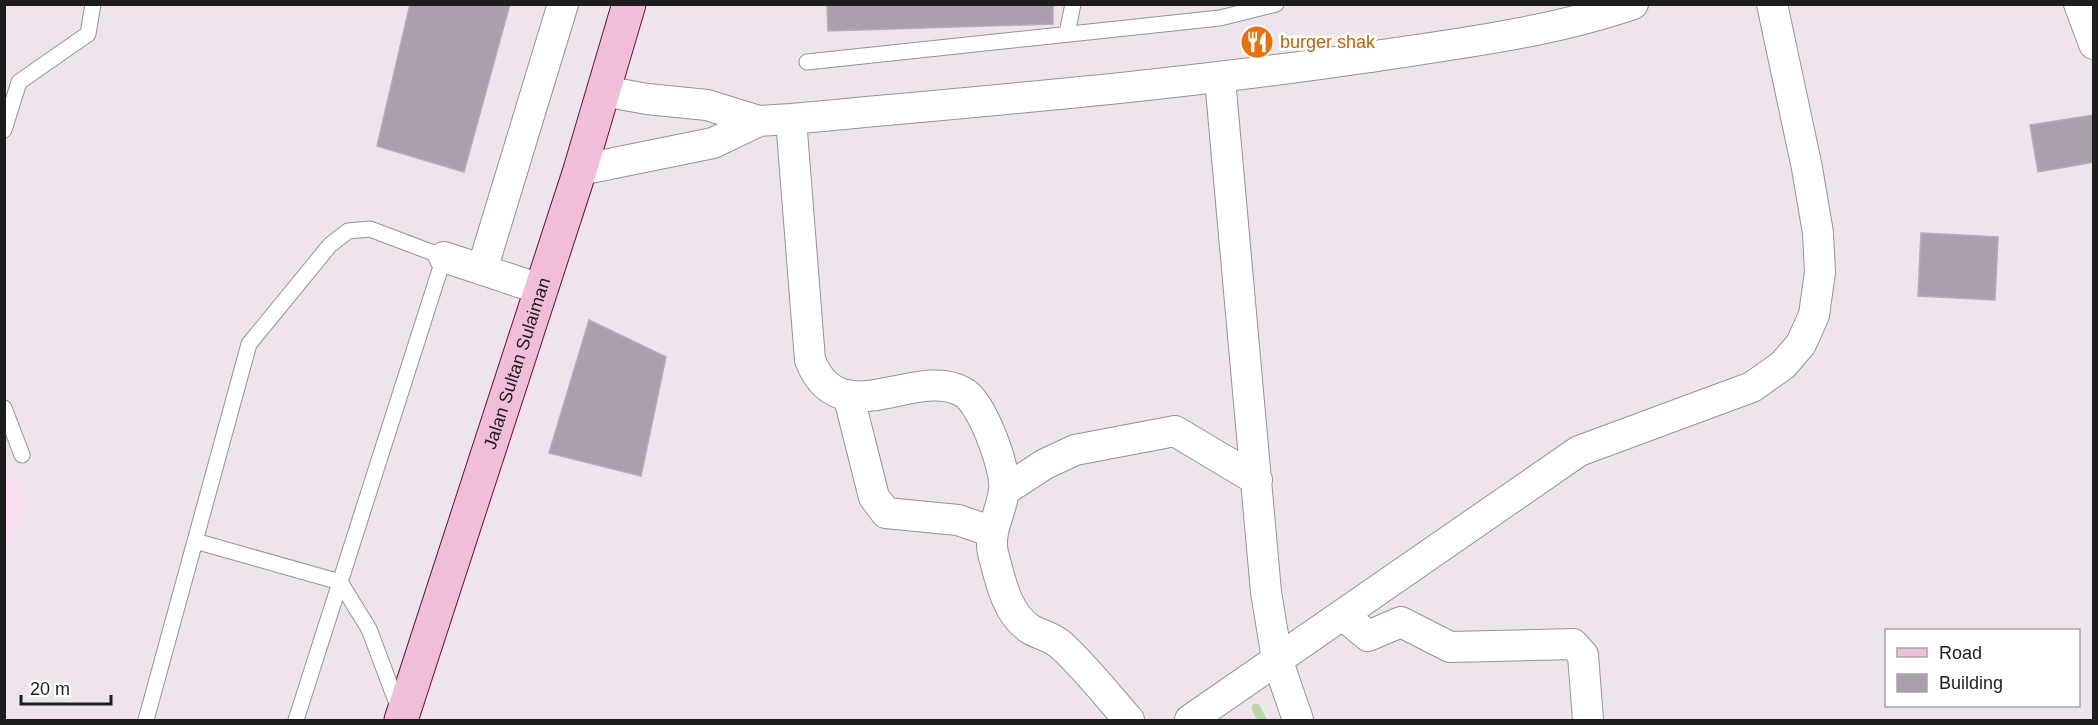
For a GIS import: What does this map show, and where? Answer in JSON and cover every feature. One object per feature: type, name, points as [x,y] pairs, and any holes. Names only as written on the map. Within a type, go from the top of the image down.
[{"type":"street","points":[[482,270],[563,4]]},
{"type":"street","name":"Jalan Sultan Sulaiman","points":[[402,719],[580,170],[629,4]]},
{"type":"street","points":[[603,91],[647,99],[707,105],[759,121],[791,119],[1220,79],[1525,34],[1598,16],[1633,4]]},
{"type":"street","points":[[1190,720],[1579,451],[1752,387],[1783,365],[1801,344],[1814,315],[1820,272],[1818,233],[1808,168],[1772,4]]},
{"type":"street","points":[[2079,4],[2094,44]]},
{"type":"street","points":[[1220,79],[1266,592],[1277,660],[1298,720]]},
{"type":"street","points":[[791,119],[810,360],[817,379],[849,398],[936,386],[964,392],[978,408],[1004,469],[1005,490],[993,532],[992,549],[1009,606],[1029,628],[1059,643],[1129,720]]},
{"type":"street","points":[[580,170],[713,143],[759,121]]},
{"type":"street","points":[[444,257],[540,288]]},
{"type":"street","points":[[849,398],[874,497],[886,513],[958,520],[993,532]]},
{"type":"street","points":[[1005,490],[1045,464],[1075,450],[1174,430],[1257,480]]},
{"type":"street","points":[[1343,615],[1368,636],[1401,622],[1450,647],[1573,644],[1583,655],[1588,720]]},
{"type":"lane","points":[[4,130],[19,82],[88,34],[93,4]]},
{"type":"lane","points":[[1067,33],[1073,4]]},
{"type":"lane","points":[[807,62],[1220,18],[1276,4]]},
{"type":"lane","points":[[146,720],[249,344],[330,245],[348,231],[370,229],[444,257],[297,720]]},
{"type":"lane","points":[[4,408],[22,455]]},
{"type":"lane","points":[[195,541],[340,582],[369,628],[402,719]]},
{"type":"shaded area","points":[[4,468],[26,504],[5,547],[4,547]]},
{"type":"building","points":[[410,4],[510,4],[464,172],[377,146]]},
{"type":"building","points":[[827,4],[1053,4],[1053,24],[828,31]]},
{"type":"building","points":[[2094,115],[2094,162],[2038,172],[2030,125]]},
{"type":"building","points":[[1921,233],[1998,237],[1995,300],[1918,296]]},
{"type":"building","points":[[589,320],[666,357],[641,476],[549,453]]},
{"type":"waterway","points":[[1256,708],[1262,720]]},
{"type":"place","name":"burger shak","points":[[1257,42]]}]
